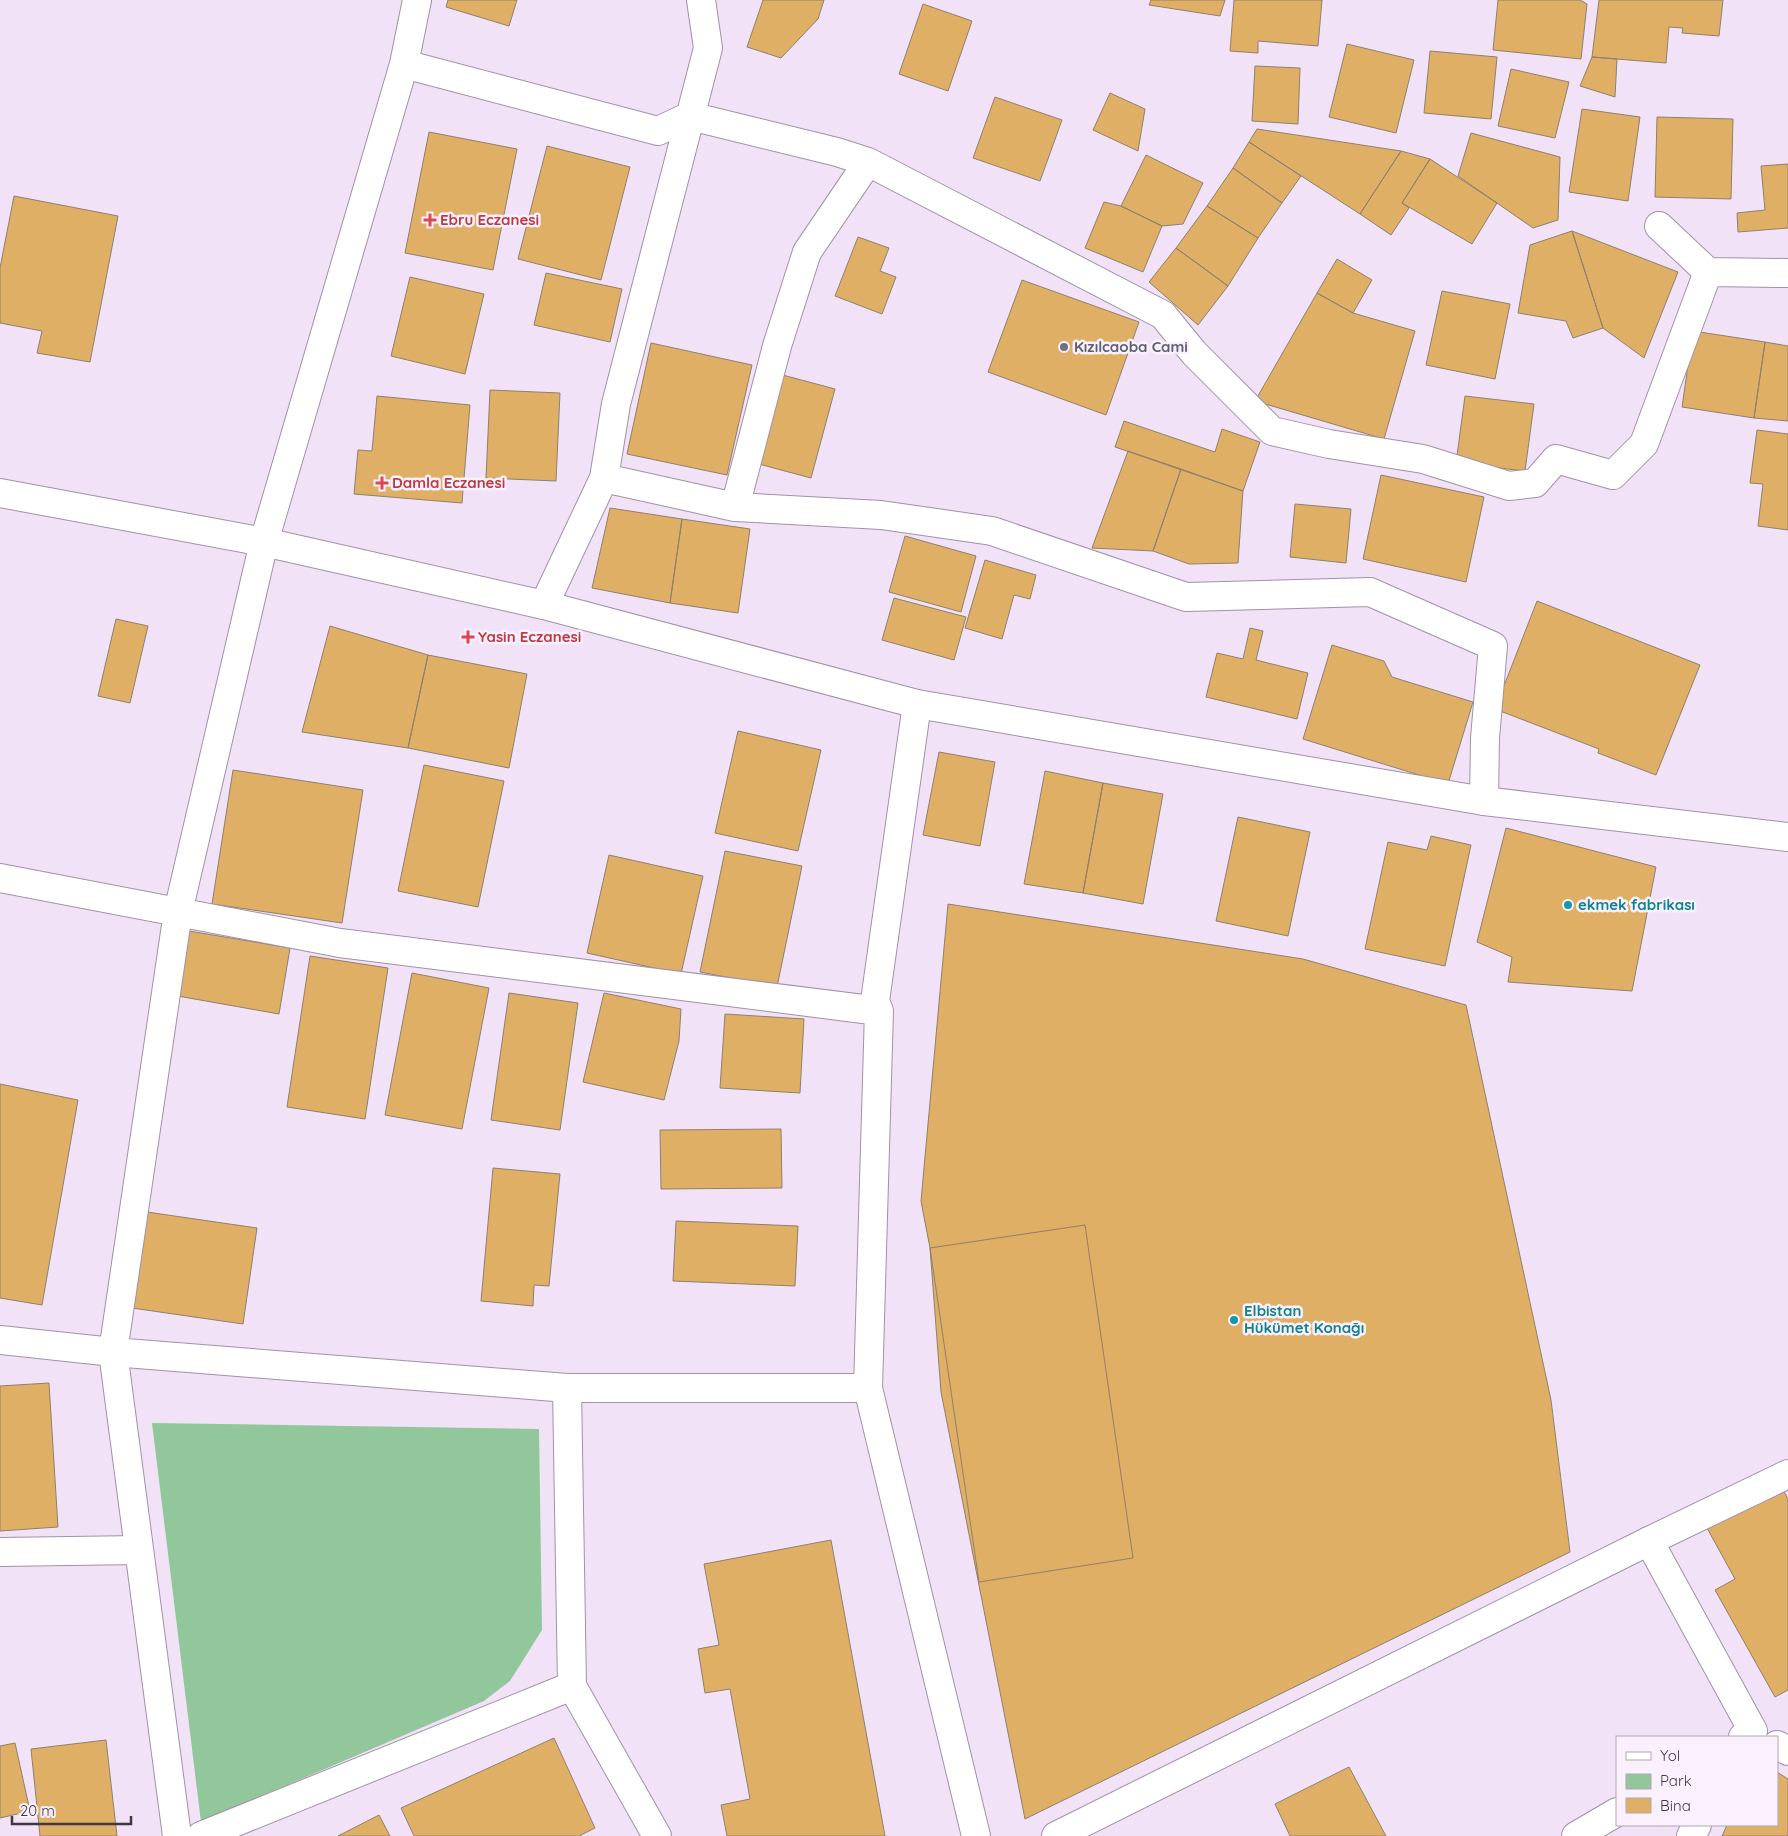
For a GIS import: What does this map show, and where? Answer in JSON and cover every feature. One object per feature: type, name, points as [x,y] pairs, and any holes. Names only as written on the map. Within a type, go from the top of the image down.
[{"type":"street","points":[[177,1836],[113,1352],[178,912],[264,542],[404,64],[417,0]]},
{"type":"street","points":[[544,605],[604,478],[616,404],[708,48],[701,0]]},
{"type":"street","points":[[404,64],[658,131],[690,116],[837,152],[868,162],[1163,315],[1194,353],[1272,431],[1329,444],[1424,459],[1509,486],[1535,483],[1556,459],[1614,475],[1644,444],[1708,272]]},
{"type":"street","points":[[735,507],[777,346],[807,252],[868,162]]},
{"type":"street","points":[[1659,226],[1708,272],[1788,273]]},
{"type":"street","points":[[604,478],[735,507],[881,515],[992,532],[1186,598],[1370,592],[1493,646],[1485,738],[1484,801]]},
{"type":"street","points":[[0,493],[264,542],[544,605],[918,704],[1484,801],[1788,837]]},
{"type":"street","points":[[918,704],[875,1001],[878,1011],[868,1388],[976,1836]]},
{"type":"street","points":[[0,878],[340,942],[878,1011]]},
{"type":"street","points":[[0,1340],[113,1352],[567,1388],[868,1388]]},
{"type":"street","points":[[567,1388],[572,1686],[657,1836]]},
{"type":"street","points":[[1056,1836],[1649,1541],[1788,1474]]},
{"type":"street","points":[[1649,1541],[1752,1736]]},
{"type":"street","points":[[0,1552],[139,1550]]},
{"type":"street","points":[[201,1836],[572,1686]]},
{"type":"street","points":[[1576,1836],[1616,1813]]},
{"type":"green space","points":[[152,1423],[539,1429],[542,1630],[510,1681],[484,1701],[201,1822]]},
{"type":"building","points":[[448,0],[517,0],[509,26],[446,7]]},
{"type":"building","points":[[763,0],[824,0],[818,19],[781,58],[747,47]]},
{"type":"building","points":[[1151,0],[1225,0],[1220,16],[1149,5]]},
{"type":"building","points":[[1234,0],[1322,0],[1318,46],[1258,41],[1258,53],[1230,51]]},
{"type":"building","points":[[1498,0],[1580,0],[1587,4],[1581,59],[1493,50]]},
{"type":"building","points":[[1599,0],[1723,0],[1719,36],[1682,33],[1683,28],[1669,27],[1666,63],[1592,57]]},
{"type":"building","points":[[923,4],[972,21],[948,91],[899,74]]},
{"type":"building","points":[[1347,44],[1414,60],[1396,133],[1329,117]]},
{"type":"building","points":[[1430,51],[1497,57],[1491,119],[1424,113]]},
{"type":"building","points":[[1592,57],[1617,59],[1615,97],[1580,86]]},
{"type":"building","points":[[1255,66],[1300,68],[1298,124],[1252,121]]},
{"type":"building","points":[[1511,69],[1569,82],[1555,138],[1498,126]]},
{"type":"building","points":[[1110,93],[1145,109],[1138,151],[1093,130]]},
{"type":"building","points":[[995,97],[1062,120],[1040,181],[973,158]]},
{"type":"building","points":[[1582,109],[1640,117],[1628,201],[1569,192]]},
{"type":"building","points":[[1657,117],[1733,119],[1731,199],[1655,197]]},
{"type":"building","points":[[1257,129],[1401,151],[1360,214],[1249,142]]},
{"type":"building","points":[[429,132],[517,149],[493,270],[405,253]]},
{"type":"building","points":[[1471,133],[1560,157],[1558,220],[1533,228],[1458,176]]},
{"type":"building","points":[[1249,142],[1301,176],[1282,203],[1233,168]]},
{"type":"building","points":[[547,146],[630,167],[601,280],[518,259]]},
{"type":"building","points":[[1401,151],[1430,159],[1402,203],[1409,208],[1391,235],[1360,214]]},
{"type":"building","points":[[1146,155],[1203,183],[1183,224],[1162,226],[1121,206]]},
{"type":"building","points":[[1430,159],[1497,203],[1472,244],[1402,203]]},
{"type":"building","points":[[1788,164],[1788,228],[1738,232],[1737,213],[1765,210],[1761,166]]},
{"type":"building","points":[[1233,168],[1282,203],[1258,238],[1207,206]]},
{"type":"building","points":[[14,196],[118,216],[90,362],[37,353],[42,331],[0,323],[0,268]]},
{"type":"building","points":[[1104,202],[1121,206],[1162,226],[1143,272],[1085,248]]},
{"type":"building","points":[[1207,206],[1258,238],[1228,286],[1176,248]]},
{"type":"building","points":[[1572,231],[1603,328],[1573,338],[1566,321],[1518,313],[1530,245]]},
{"type":"building","points":[[1572,231],[1678,272],[1644,358],[1603,328]]},
{"type":"building","points":[[858,237],[889,248],[880,271],[896,277],[882,314],[835,296]]},
{"type":"building","points":[[1176,248],[1228,286],[1198,325],[1149,282]]},
{"type":"building","points":[[1337,259],[1372,280],[1353,313],[1317,293]]},
{"type":"building","points":[[546,273],[622,289],[610,342],[534,325]]},
{"type":"building","points":[[410,277],[484,294],[465,374],[391,356]]},
{"type":"building","name":"Kızılcaoba Cami","points":[[1022,280],[1139,322],[1106,415],[988,372]]},
{"type":"building","points":[[1442,291],[1510,304],[1495,379],[1426,365]]},
{"type":"building","points":[[1317,293],[1353,313],[1415,331],[1384,439],[1255,401]]},
{"type":"building","points":[[1693,331],[1765,342],[1754,418],[1682,407]]},
{"type":"building","points":[[1765,342],[1788,346],[1788,421],[1754,418]]},
{"type":"building","points":[[651,343],[752,365],[727,475],[627,454]]},
{"type":"building","points":[[779,374],[835,389],[811,478],[755,463]]},
{"type":"building","points":[[490,390],[560,393],[556,481],[486,478]]},
{"type":"building","points":[[377,396],[470,405],[462,503],[354,494],[358,450],[372,451]]},
{"type":"building","points":[[1465,396],[1534,404],[1525,471],[1456,463]]},
{"type":"building","points":[[1124,421],[1215,452],[1222,429],[1260,442],[1243,491],[1115,447]]},
{"type":"building","points":[[1757,430],[1788,434],[1788,530],[1758,526],[1763,484],[1750,483]]},
{"type":"building","points":[[1128,451],[1181,469],[1153,551],[1092,548]]},
{"type":"building","points":[[1181,469],[1243,491],[1238,563],[1189,564],[1153,551]]},
{"type":"building","points":[[1381,475],[1484,497],[1466,582],[1363,559]]},
{"type":"building","points":[[1295,504],[1351,509],[1346,563],[1290,557]]},
{"type":"building","points":[[610,508],[682,519],[670,603],[592,588]]},
{"type":"building","points":[[682,519],[750,529],[738,613],[670,603]]},
{"type":"building","points":[[905,536],[976,556],[961,612],[889,592]]},
{"type":"building","points":[[985,560],[1036,575],[1030,599],[1014,595],[1002,639],[965,628]]},
{"type":"building","points":[[894,598],[966,617],[954,660],[882,640]]},
{"type":"building","points":[[1537,601],[1700,665],[1656,775],[1598,753],[1599,749],[1495,709]]},
{"type":"building","points":[[116,619],[148,626],[130,703],[98,696]]},
{"type":"building","points":[[330,626],[428,655],[408,748],[302,732]]},
{"type":"building","points":[[1250,628],[1263,631],[1256,660],[1308,673],[1297,719],[1206,697],[1217,653],[1243,659]]},
{"type":"building","points":[[1332,645],[1384,661],[1392,677],[1473,702],[1448,784],[1303,739]]},
{"type":"building","points":[[428,655],[527,674],[509,768],[408,748]]},
{"type":"building","points":[[738,731],[821,750],[798,851],[715,833]]},
{"type":"building","points":[[939,752],[995,762],[980,846],[923,835]]},
{"type":"building","points":[[424,765],[504,781],[478,907],[398,891]]},
{"type":"building","points":[[233,770],[363,790],[342,923],[212,904]]},
{"type":"building","points":[[1045,771],[1103,783],[1083,893],[1024,884]]},
{"type":"building","points":[[1103,783],[1163,794],[1143,904],[1083,893]]},
{"type":"building","points":[[1238,817],[1310,832],[1288,936],[1216,921]]},
{"type":"building","name":"ekmek fabrikası","points":[[1506,828],[1656,867],[1632,991],[1508,982],[1512,957],[1477,942]]},
{"type":"building","points":[[1431,836],[1471,845],[1445,966],[1365,949],[1388,842],[1427,850]]},
{"type":"building","points":[[725,851],[802,866],[777,987],[700,972]]},
{"type":"building","points":[[609,855],[703,876],[681,974],[587,953]]},
{"type":"building","name":"Elbistan Hükümet Konağı","points":[[948,904],[1303,959],[1466,1005],[1551,1400],[1570,1552],[1025,1819],[941,1392],[930,1248],[921,1201]]},
{"type":"building","points":[[183,930],[290,948],[279,1014],[172,995]]},
{"type":"building","points":[[310,956],[388,968],[365,1119],[287,1107]]},
{"type":"building","points":[[412,973],[489,988],[462,1129],[385,1115]]},
{"type":"building","points":[[509,993],[578,1003],[560,1130],[491,1120]]},
{"type":"building","points":[[604,993],[681,1009],[679,1041],[664,1100],[583,1082]]},
{"type":"building","points":[[725,1014],[804,1019],[800,1093],[720,1088]]},
{"type":"building","points":[[0,1084],[78,1100],[42,1305],[0,1298]]},
{"type":"building","points":[[781,1129],[782,1188],[661,1189],[660,1130]]},
{"type":"building","points":[[493,1168],[560,1174],[549,1286],[534,1285],[533,1306],[481,1301]]},
{"type":"building","points":[[147,1212],[257,1228],[243,1324],[132,1308]]},
{"type":"building","points":[[676,1221],[798,1226],[795,1286],[673,1281]]},
{"type":"building","points":[[1085,1225],[1133,1558],[979,1582],[930,1248]]},
{"type":"building","points":[[49,1383],[58,1527],[0,1531],[0,1386]]},
{"type":"building","points":[[1781,1486],[1788,1499],[1788,1690],[1775,1697],[1715,1590],[1735,1579],[1707,1528]]},
{"type":"building","points":[[831,1540],[885,1836],[727,1836],[721,1805],[750,1799],[730,1689],[705,1693],[698,1649],[719,1645],[704,1564]]},
{"type":"building","points":[[554,1738],[595,1828],[579,1836],[414,1836],[401,1808]]},
{"type":"building","points":[[106,1740],[117,1836],[40,1836],[31,1749]]},
{"type":"building","points":[[15,1743],[30,1811],[0,1818],[0,1746]]},
{"type":"building","points":[[1349,1767],[1386,1836],[1290,1836],[1275,1804]]},
{"type":"building","points":[[1778,1773],[1788,1779],[1788,1836],[1722,1836],[1727,1826],[1778,1826]]},
{"type":"building","points":[[379,1815],[390,1836],[338,1836]]},
{"type":"place","name":"Ebru Eczanesi","points":[[430,220]]},
{"type":"place","name":"Kızılcaoba Cami","points":[[1064,347]]},
{"type":"place","name":"Damla Eczanesi","points":[[382,483]]},
{"type":"place","name":"Yasin Eczanesi","points":[[468,637]]},
{"type":"place","name":"ekmek fabrikası","points":[[1568,905]]},
{"type":"place","name":"Elbistan Hükümet Konağı","points":[[1234,1320]]}]
